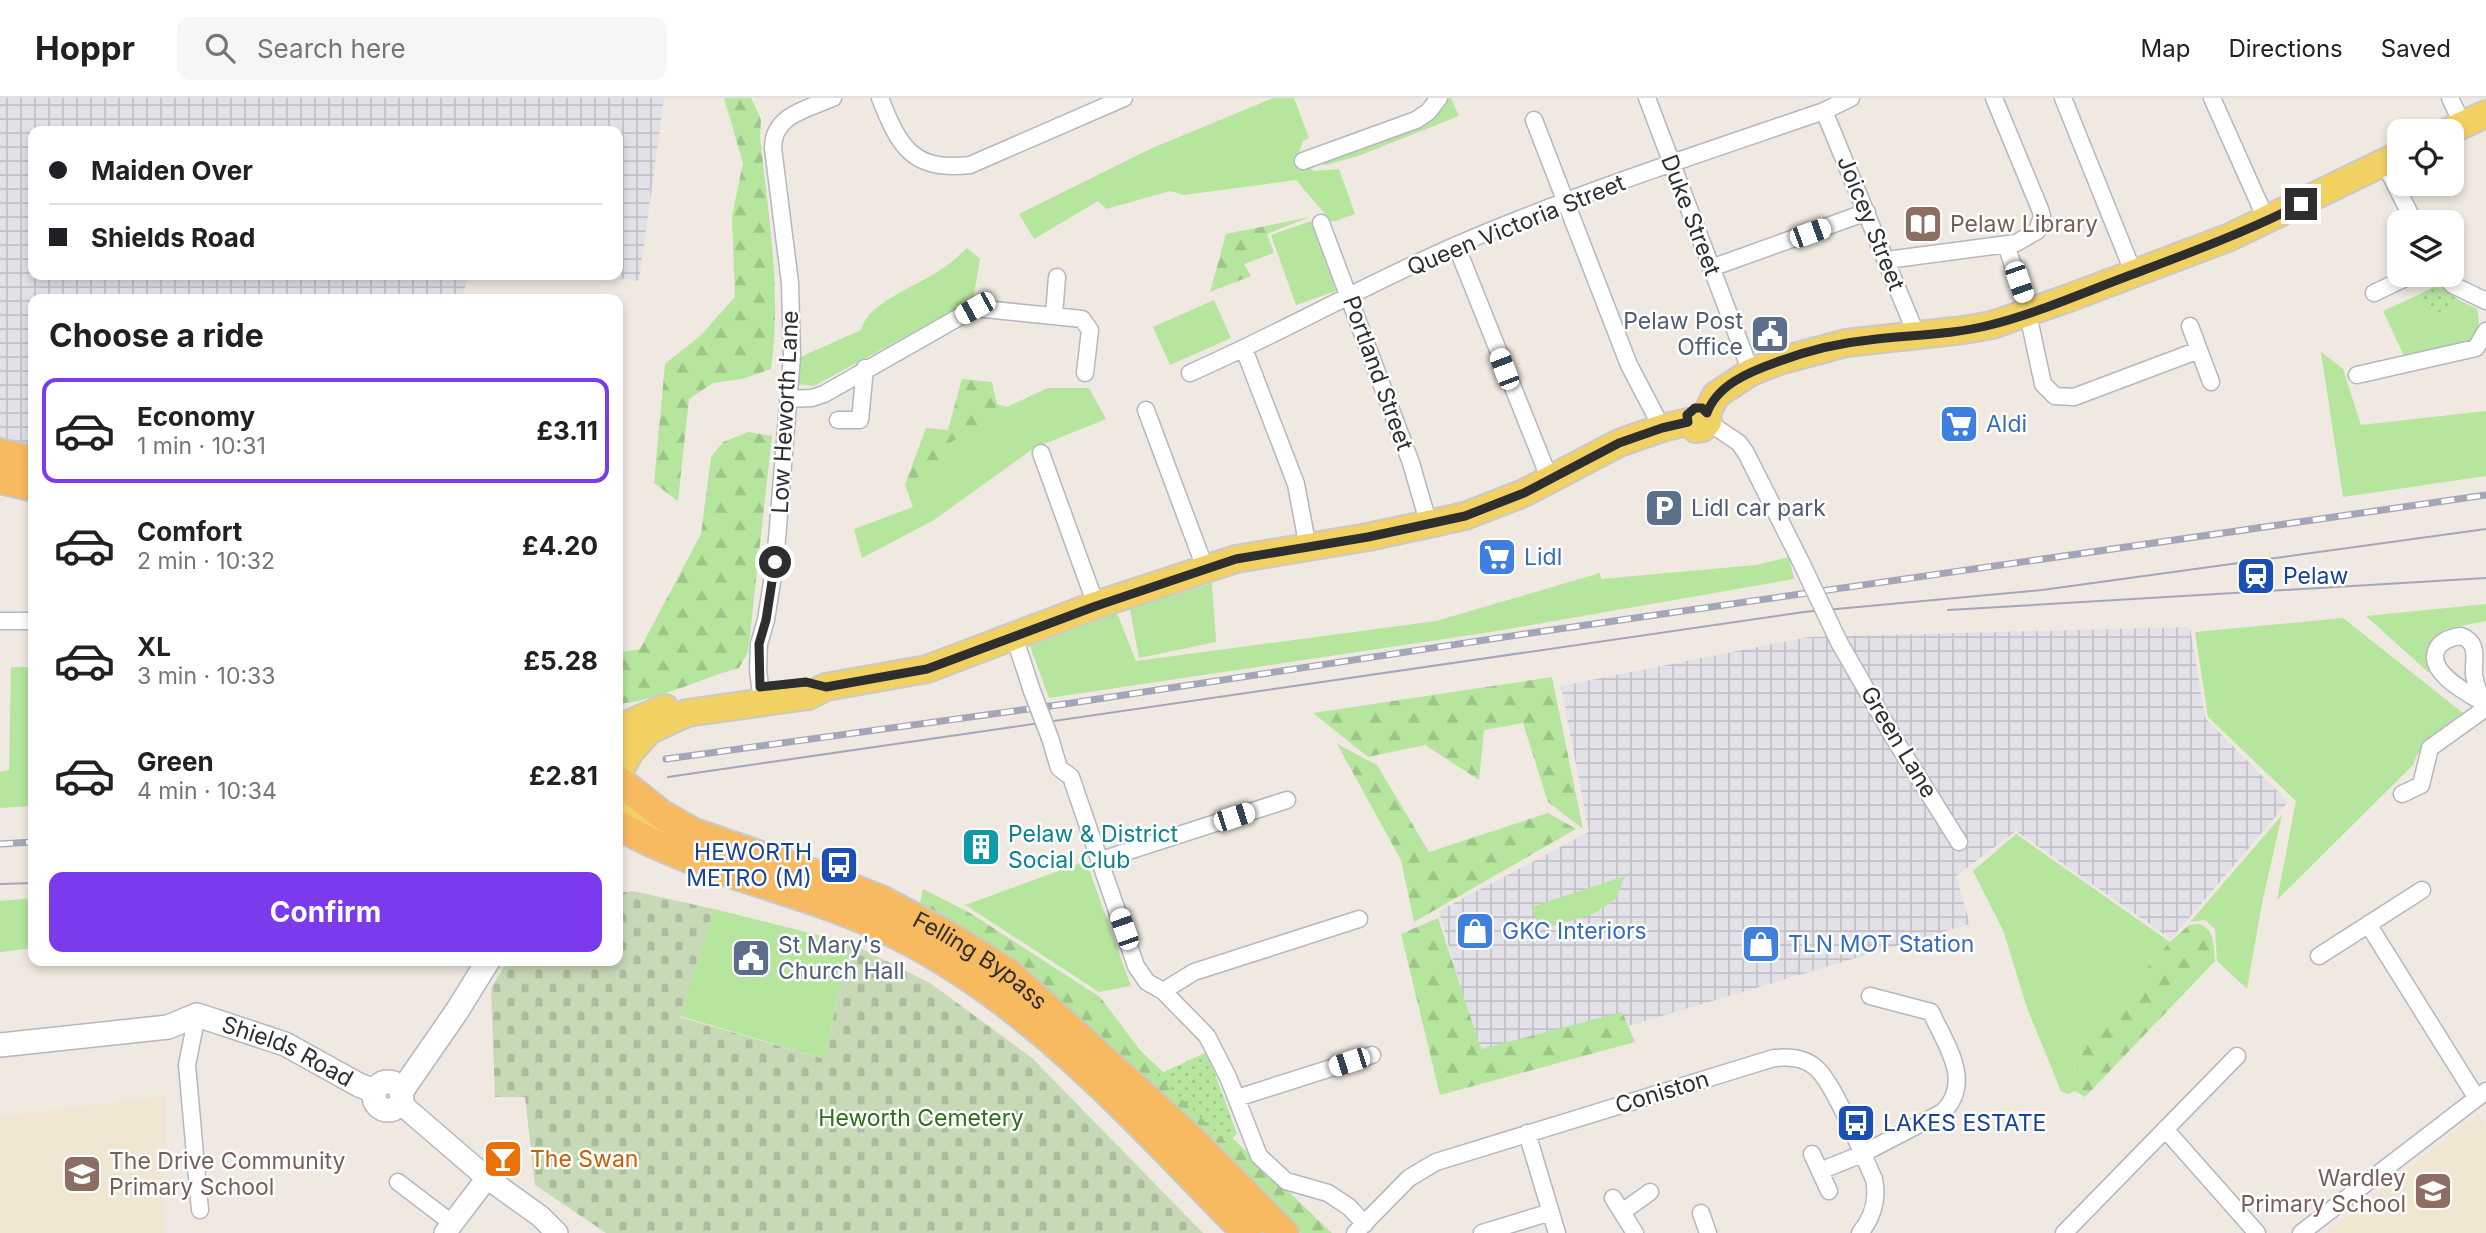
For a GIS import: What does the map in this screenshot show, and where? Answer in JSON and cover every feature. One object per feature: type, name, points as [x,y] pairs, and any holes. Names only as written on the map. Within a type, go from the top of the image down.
[{"type":"highway","points":[[0,453],[28,460]]},
{"type":"highway","points":[[0,479],[28,486]]},
{"type":"highway","name":"Felling Bypass","points":[[623,784],[662,814],[694,833],[881,900],[945,933],[1008,973],[1193,1141],[1284,1233]]},
{"type":"highway","name":"Felling Bypass","points":[[623,828],[651,844],[795,893],[881,926],[962,971],[1010,1004],[1083,1069],[1247,1233]]},
{"type":"highway","points":[[651,844],[676,867],[692,875],[750,891],[795,893]]},
{"type":"main road","points":[[623,765],[630,752],[628,728],[651,713],[687,700],[761,694],[808,696],[826,687],[927,669],[1096,606],[1236,559],[1307,548],[1465,516],[1550,480],[1619,443],[1691,422],[1716,395],[1751,372],[1779,361],[1833,346],[1868,340],[1992,325],[2134,274],[2267,221],[2387,161]]},
{"type":"main road","points":[[623,808],[663,834],[684,856]]},
{"type":"main road","points":[[623,842],[651,844]]},
{"type":"main road","points":[[391,1092],[448,1023],[485,966]]},
{"type":"main road","points":[[0,1045],[168,1027],[197,1015]]},
{"type":"main road","name":"Shields Road","points":[[197,1015],[285,1044],[359,1085],[391,1092]]},
{"type":"street","name":"Low Heworth Lane","points":[[761,694],[759,644],[766,620],[775,562],[792,356],[790,283],[773,134],[779,124],[794,115],[833,98]]},
{"type":"street","points":[[880,98],[895,134],[917,160],[933,166],[951,168],[978,162],[1124,98]]},
{"type":"street","points":[[1307,155],[1416,120],[1428,112],[1439,98]]},
{"type":"street","name":"Duke Street","points":[[1647,98],[1751,372]]},
{"type":"street","name":"Queen Victoria Street","points":[[1191,373],[1456,245],[1567,201],[1851,98]]},
{"type":"street","points":[[1887,260],[2007,245],[2032,235],[2040,223],[2042,216],[1994,98]]},
{"type":"street","points":[[2063,98],[2134,274]]},
{"type":"street","points":[[2212,98],[2267,221]]},
{"type":"street","points":[[2450,98],[2466,123]]},
{"type":"street","name":"Joicey Street","points":[[1824,110],[1917,335]]},
{"type":"street","points":[[1534,120],[1629,365],[1649,404],[1691,422]]},
{"type":"street","points":[[1711,268],[1867,212]]},
{"type":"street","name":"Portland Street","points":[[1321,223],[1413,468],[1429,525]]},
{"type":"street","points":[[1456,245],[1550,480]]},
{"type":"street","points":[[2007,245],[2028,312],[2043,384],[2055,396],[2074,397],[2199,350]]},
{"type":"street","points":[[1054,315],[1057,277]]},
{"type":"street","points":[[2374,293],[2387,287]]},
{"type":"street","points":[[2457,287],[2486,301]]},
{"type":"street","points":[[788,400],[824,394],[975,308],[1076,317],[1088,324],[1090,330],[1085,373]]},
{"type":"street","points":[[2190,326],[2211,382]]},
{"type":"street","points":[[2357,375],[2476,348],[2486,331]]},
{"type":"street","points":[[1244,349],[1296,484],[1307,548]]},
{"type":"street","points":[[838,420],[860,421],[865,369]]},
{"type":"street","points":[[1146,411],[1205,568]]},
{"type":"street","name":"Green Lane","points":[[1691,422],[1739,443],[1746,453],[1839,642],[1895,740],[1959,842]]},
{"type":"street","points":[[1041,453],[1096,606]]},
{"type":"street","points":[[0,621],[28,621]]},
{"type":"street","points":[[1014,636],[1059,768],[1071,777],[1136,966],[1147,982],[1163,991],[1207,1035],[1237,1098],[1259,1156],[1286,1181],[1328,1193],[1349,1207],[1360,1228]]},
{"type":"street","points":[[2402,794],[2421,785],[2430,748],[2485,706]]},
{"type":"street","points":[[1101,860],[1287,800]]},
{"type":"street","points":[[2319,956],[2422,890]]},
{"type":"street","points":[[1163,991],[1194,972],[1359,919]]},
{"type":"street","points":[[2301,1233],[2481,1094],[2368,925]]},
{"type":"street","points":[[1820,1171],[1862,1154],[1943,1112],[1952,1103],[1958,1082],[1957,1069],[1931,1012],[1870,996]]},
{"type":"street","points":[[197,1015],[187,1065],[201,1210]]},
{"type":"street","points":[[1237,1098],[1372,1055]]},
{"type":"street","points":[[2064,1233],[2237,1056]]},
{"type":"street","name":"Coniston","points":[[1360,1228],[1422,1168],[1774,1058],[1790,1057],[1804,1060],[1824,1076],[1874,1179],[1875,1206],[1860,1233]]},
{"type":"street","points":[[391,1092],[487,1178],[540,1216],[557,1233]]},
{"type":"street","points":[[2165,1129],[2257,1233]]},
{"type":"street","points":[[1527,1133],[1557,1233]]},
{"type":"street","points":[[1812,1154],[1829,1191]]},
{"type":"street","points":[[398,1182],[449,1229],[487,1178]]},
{"type":"street","points":[[1635,1233],[1617,1205],[1650,1192]]},
{"type":"street","points":[[1482,1233],[1551,1212]]},
{"type":"street","points":[[1701,1213],[1707,1233]]},
{"type":"shaded area","points":[[0,98],[664,98],[639,281],[623,279],[623,126],[28,126],[28,280],[467,280],[463,294],[28,294],[28,446],[0,439]]},
{"type":"shaded area","points":[[2190,627],[2205,718],[2288,802],[2171,939],[2016,831],[1956,876],[1970,924],[1484,1069],[1439,911],[1589,832],[1561,686],[1808,637]]},
{"type":"shaded area","name":"The Drive Community Primary School","points":[[166,1096],[164,1233],[0,1233],[0,1116]]},
{"type":"shaded area","name":"Wardley Primary School","points":[[2477,1115],[2486,1130],[2486,1233],[2326,1233]]},
{"type":"green space","points":[[724,98],[751,98],[761,119],[760,137],[774,282],[771,369],[742,379],[713,383],[689,399],[678,501],[654,483],[665,364],[701,335],[735,297],[732,216],[743,163]]},
{"type":"green space","points":[[1273,98],[1294,98],[1309,138],[1303,141],[1298,156],[1314,171],[1339,169],[1355,214],[1332,222],[1296,180],[1184,195],[1170,191],[1106,209],[1098,201],[1034,239],[1019,214],[1150,149]]},
{"type":"green space","points":[[1451,98],[1459,116],[1358,156],[1326,165],[1319,163]]},
{"type":"green space","points":[[1310,217],[1267,234],[1274,253],[1244,264],[1251,276],[1210,292],[1226,234]]},
{"type":"green space","points":[[1311,221],[1336,291],[1296,305],[1271,235]]},
{"type":"green space","points":[[967,248],[980,259],[973,300],[814,386],[797,384],[796,359],[861,330],[874,310],[936,273]]},
{"type":"green space","points":[[2434,287],[2441,287],[2459,300],[2443,312],[2434,312],[2424,309],[2418,295]]},
{"type":"green space","points":[[2418,295],[2424,309],[2430,311],[2443,312],[2459,300],[2477,309],[2478,326],[2472,341],[2404,356],[2383,311]]},
{"type":"green space","points":[[1214,300],[1231,338],[1170,365],[1153,327]]},
{"type":"green space","points":[[2321,352],[2343,369],[2361,425],[2486,411],[2486,476],[2343,497]]},
{"type":"green space","points":[[962,379],[992,382],[997,404],[1007,407],[1048,388],[948,444],[956,454],[905,485],[926,428],[948,430]]},
{"type":"green space","points":[[1048,388],[1089,388],[1106,419],[1034,448],[934,520],[862,558],[854,529],[913,507],[905,485],[955,454],[947,444]]},
{"type":"green space","points":[[748,432],[772,436],[748,652],[739,668],[664,694],[623,703],[623,652],[640,649],[701,534],[711,457],[723,442]]},
{"type":"green space","points":[[1789,557],[1794,579],[1491,632],[1049,698],[1030,646],[1117,613],[1136,661],[1436,621],[1600,573],[1601,579],[1756,565]]},
{"type":"green space","points":[[1212,583],[1216,642],[1139,658],[1130,609]]},
{"type":"green space","points":[[2486,604],[2486,621],[2446,629],[2427,646],[2429,673],[2366,616]]},
{"type":"green space","points":[[2343,618],[2463,713],[2440,729],[2421,748],[2413,765],[2277,900],[2296,801],[2208,717],[2195,632]]},
{"type":"green space","points":[[11,667],[28,667],[28,806],[0,808],[0,772],[9,770]]},
{"type":"green space","points":[[1552,677],[1583,829],[1548,802],[1523,723],[1484,730],[1479,780],[1425,745],[1368,757],[1313,713]]},
{"type":"green space","points":[[1337,744],[1377,765],[1429,852],[1548,813],[1576,829],[1414,922],[1401,860]]},
{"type":"green space","points":[[2282,815],[2262,903],[2247,989],[2217,961],[2215,929],[2205,920],[2190,922]]},
{"type":"green space","points":[[2016,834],[2170,942],[2074,1049],[2075,1091],[2068,1094],[2061,1091],[2027,1008],[2003,930],[1973,871]]},
{"type":"green space","points":[[1086,861],[1131,986],[1099,992],[965,905]]},
{"type":"green space","points":[[1625,876],[1616,899],[1593,914],[1552,926],[1536,919],[1531,907]]},
{"type":"green space","points":[[923,889],[970,913],[1100,997],[1140,1050],[1332,1233],[1301,1233],[1128,1063],[1044,986],[920,903]]},
{"type":"green space","name":"Heworth Cemetery","points":[[633,891],[714,909],[680,1017],[824,1059],[850,943],[930,983],[1032,1058],[1203,1233],[606,1233],[535,1185],[525,1097],[495,1097],[491,988],[505,966],[623,966],[623,892]]},
{"type":"green space","points":[[28,898],[28,949],[0,952],[0,901]]},
{"type":"green space","points":[[714,909],[850,943],[824,1059],[680,1016]]},
{"type":"green space","points":[[1438,918],[1481,1049],[1622,1012],[1635,1042],[1440,1095],[1401,934]]},
{"type":"green space","points":[[2198,924],[2211,934],[2215,961],[2085,1097],[2075,1091],[2074,1049],[2170,942],[2189,925]]},
{"type":"green space","points":[[1207,1052],[1237,1134],[1227,1143],[1157,1075]]},
{"type":"tram line","points":[[668,777],[1804,612],[2042,590],[2486,529]]},
{"type":"tram line","points":[[1948,610],[2486,578]]},
{"type":"tram line","points":[[0,884],[28,883]]},
{"type":"railway","points":[[666,759],[1065,704],[1531,633],[2486,495]]},
{"type":"railway","points":[[0,844],[28,842]]},
{"type":"place","name":"Pelaw Library","points":[[1923,224]]},
{"type":"place","name":"Pelaw Post Office","points":[[1770,334]]},
{"type":"place","name":"Aldi","points":[[1959,424]]},
{"type":"place","name":"Lidl car park","points":[[1664,508]]},
{"type":"place","name":"Lidl","points":[[1497,557]]},
{"type":"place","name":"Pelaw","points":[[2256,576]]},
{"type":"place","name":"Pelaw & District Social Club","points":[[981,847]]},
{"type":"place","name":"HEWORTH METRO (M)","points":[[839,865]]},
{"type":"place","name":"GKC Interiors","points":[[1475,931]]},
{"type":"place","name":"TLN MOT Station","points":[[1761,944]]},
{"type":"place","name":"St Mary's Church Hall","points":[[751,958]]},
{"type":"place","name":"LAKES ESTATE","points":[[1856,1123]]},
{"type":"place","name":"The Swan","points":[[503,1159]]},
{"type":"place","name":"The Drive Community Primary School","points":[[82,1174]]},
{"type":"place","name":"Wardley Primary School","points":[[2433,1191]]},
{"type":"route","points":[[775,562],[766,620],[759,644],[760,687],[806,682],[826,687],[906,674],[949,662],[1096,606],[1236,559],[1368,537],[1465,516],[1524,493],[1619,443],[1688,422],[1687,415],[1695,408],[1702,408],[1707,413],[1716,395],[1732,383],[1779,361],[1846,343],[1992,325],[2230,237],[2301,204]]}]
